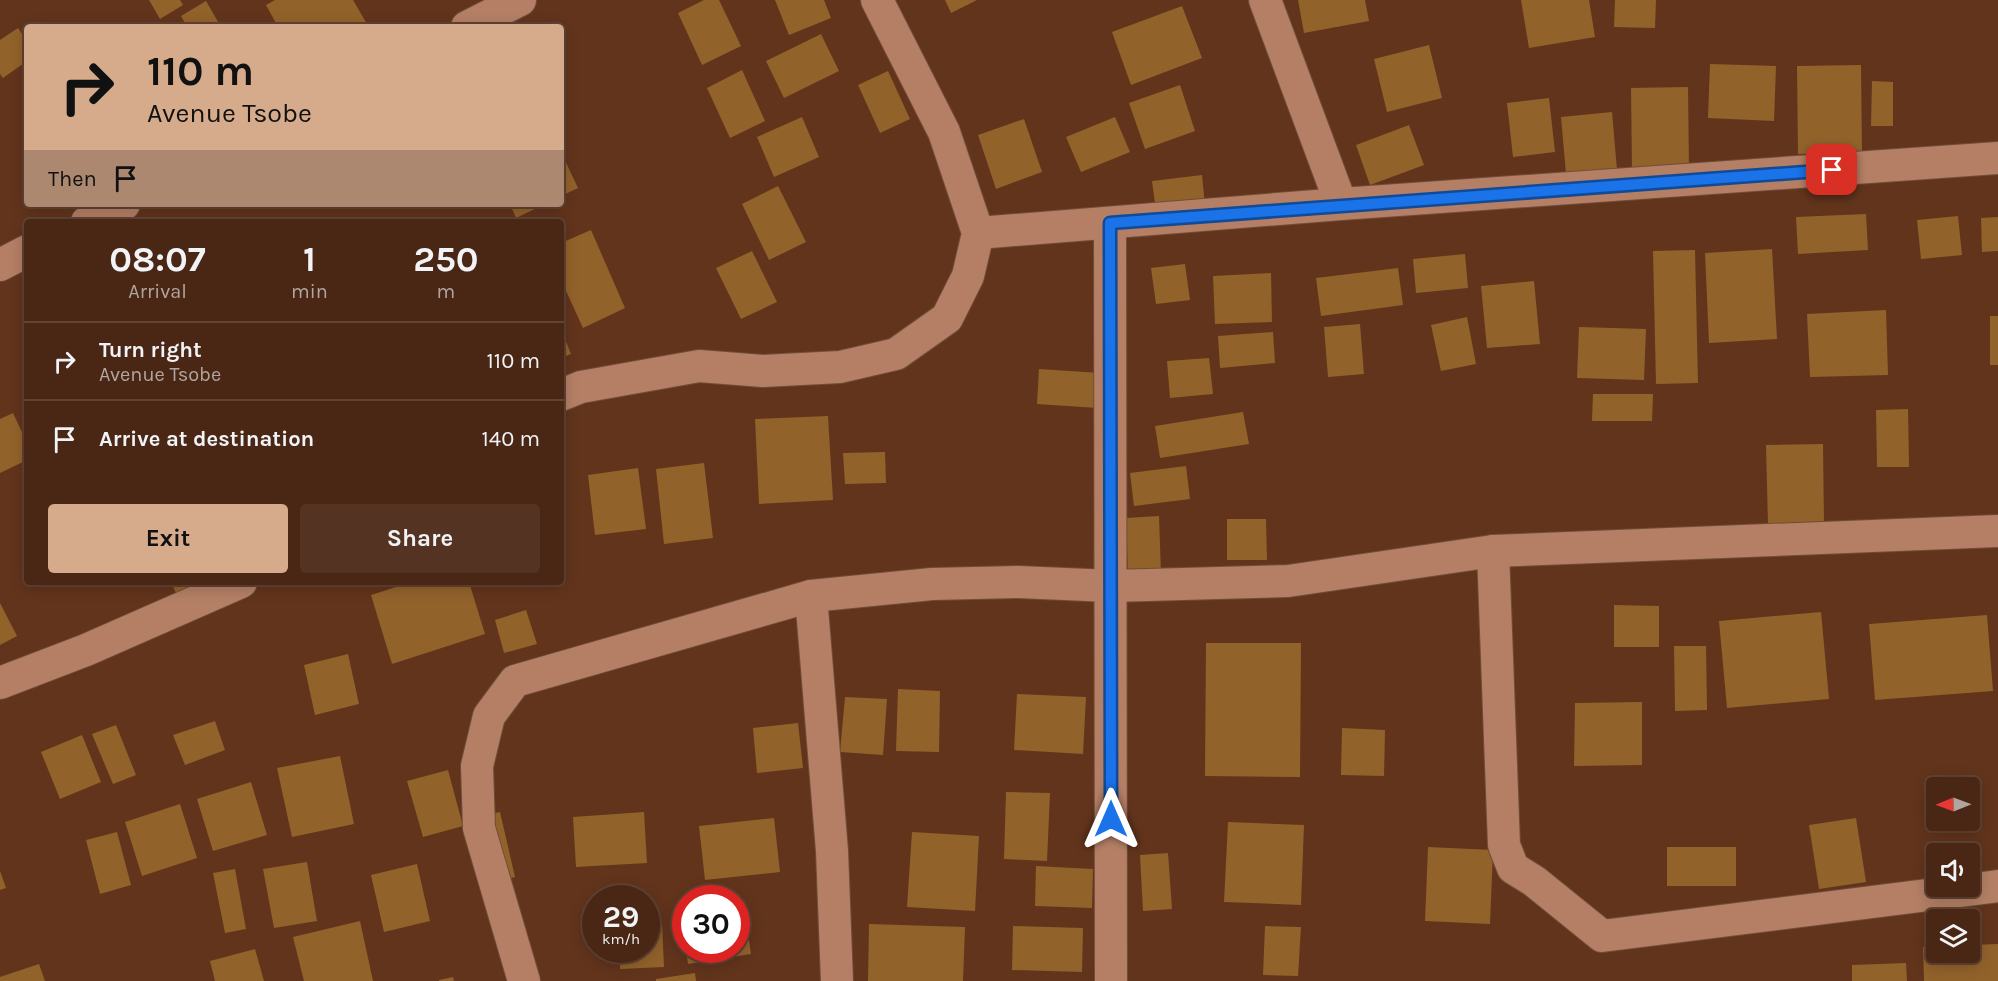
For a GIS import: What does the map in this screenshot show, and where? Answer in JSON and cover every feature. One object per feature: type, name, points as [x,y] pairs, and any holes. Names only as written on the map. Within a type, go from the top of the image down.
[{"type":"street","points":[[472,24],[520,0]]},
{"type":"street","points":[[564,394],[581,387],[699,366],[763,371],[840,367],[896,354],[947,318],[969,276],[978,233],[944,132],[877,0]]},
{"type":"street","points":[[1265,0],[1341,204]]},
{"type":"street","points":[[978,233],[1341,204],[1998,158]]},
{"type":"street","points":[[93,219],[118,207]]},
{"type":"street","points":[[1110,223],[1111,981]]},
{"type":"street","points":[[0,265],[24,253]]},
{"type":"street","points":[[524,981],[479,828],[477,766],[489,716],[515,681],[811,596],[932,584],[1018,582],[1111,586],[1288,581],[1493,551],[1998,531]]},
{"type":"street","points":[[1493,551],[1504,845],[1513,868],[1602,936],[1998,886]]},
{"type":"street","points":[[0,683],[86,650],[234,585]]},
{"type":"street","points":[[811,596],[832,851],[837,981]]},
{"type":"building","points":[[149,0],[180,0],[183,5],[160,19]]},
{"type":"building","points":[[275,0],[353,0],[367,24],[276,24],[266,5]]},
{"type":"building","points":[[704,0],[719,0],[741,46],[702,65],[678,13]]},
{"type":"building","points":[[775,0],[824,0],[831,18],[789,35]]},
{"type":"building","points":[[945,0],[977,0],[951,13]]},
{"type":"building","points":[[1298,0],[1365,0],[1369,21],[1304,33]]},
{"type":"building","points":[[1521,0],[1589,0],[1595,37],[1529,48]]},
{"type":"building","points":[[1615,0],[1656,0],[1655,28],[1614,27]]},
{"type":"building","points":[[206,1],[219,24],[185,24],[181,16]]},
{"type":"building","points":[[1182,6],[1202,58],[1131,85],[1112,32]]},
{"type":"building","points":[[18,28],[24,37],[24,63],[3,78],[0,74],[0,40]]},
{"type":"building","points":[[821,34],[839,71],[784,98],[766,61]]},
{"type":"building","points":[[1429,45],[1442,98],[1387,112],[1374,59]]},
{"type":"building","points":[[1710,64],[1776,66],[1774,121],[1708,118]]},
{"type":"building","points":[[1861,65],[1862,153],[1798,154],[1797,66]]},
{"type":"building","points":[[742,70],[765,121],[730,138],[707,88]]},
{"type":"building","points":[[888,71],[910,119],[880,133],[858,85]]},
{"type":"building","points":[[1872,81],[1893,82],[1893,126],[1871,126]]},
{"type":"building","points":[[1180,85],[1195,131],[1145,149],[1129,103]]},
{"type":"building","points":[[1688,87],[1689,171],[1632,171],[1631,88]]},
{"type":"building","points":[[1549,98],[1555,152],[1513,157],[1507,103]]},
{"type":"building","points":[[1612,112],[1617,170],[1566,174],[1561,117]]},
{"type":"building","points":[[802,117],[819,157],[774,177],[757,137]]},
{"type":"building","points":[[1115,117],[1130,152],[1081,172],[1066,137]]},
{"type":"building","points":[[1024,119],[1042,172],[996,189],[978,135]]},
{"type":"building","points":[[1409,125],[1424,165],[1370,185],[1356,145]]},
{"type":"building","points":[[564,158],[578,188],[564,195]]},
{"type":"building","points":[[1202,175],[1205,206],[1156,211],[1152,181]]},
{"type":"building","points":[[778,186],[806,242],[769,260],[742,204]]},
{"type":"building","points":[[511,207],[539,207],[516,218]]},
{"type":"building","points":[[1866,214],[1868,250],[1798,254],[1796,217]]},
{"type":"building","points":[[1958,216],[1962,255],[1921,259],[1917,220]]},
{"type":"building","points":[[1998,217],[1998,251],[1982,252],[1981,218]]},
{"type":"building","points":[[591,230],[625,308],[583,328],[564,287],[564,242]]},
{"type":"building","points":[[1772,249],[1777,339],[1709,343],[1705,253]]},
{"type":"building","points":[[1695,250],[1698,383],[1656,384],[1653,251]]},
{"type":"building","points":[[752,251],[777,302],[741,319],[716,268]]},
{"type":"building","points":[[1465,254],[1468,288],[1416,293],[1413,259]]},
{"type":"building","points":[[1185,264],[1190,300],[1156,304],[1151,268]]},
{"type":"building","points":[[1398,268],[1403,305],[1321,316],[1316,278]]},
{"type":"building","points":[[1271,273],[1272,322],[1215,324],[1213,276]]},
{"type":"building","points":[[1534,281],[1540,344],[1487,348],[1481,286]]},
{"type":"building","points":[[1886,310],[1888,375],[1810,377],[1807,314]]},
{"type":"building","points":[[1990,316],[1998,316],[1998,365],[1990,365]]},
{"type":"building","points":[[1467,317],[1476,364],[1441,371],[1431,325]]},
{"type":"building","points":[[1360,324],[1364,374],[1328,377],[1324,327]]},
{"type":"building","points":[[1579,327],[1646,329],[1644,380],[1577,378]]},
{"type":"building","points":[[1273,332],[1275,363],[1220,368],[1218,336]]},
{"type":"building","points":[[564,336],[571,354],[564,357]]},
{"type":"building","points":[[1209,358],[1213,394],[1170,398],[1167,361]]},
{"type":"building","points":[[1039,369],[1100,373],[1098,408],[1037,404]]},
{"type":"building","points":[[1593,394],[1653,394],[1652,421],[1592,421]]},
{"type":"building","points":[[1908,409],[1909,467],[1877,467],[1876,410]]},
{"type":"building","points":[[1243,412],[1249,444],[1160,458],[1155,426]]},
{"type":"building","points":[[13,413],[24,437],[24,461],[0,473],[0,419]]},
{"type":"building","points":[[828,416],[833,500],[759,504],[755,419]]},
{"type":"building","points":[[1823,444],[1824,524],[1768,525],[1766,445]]},
{"type":"building","points":[[885,452],[886,483],[845,484],[843,453]]},
{"type":"building","points":[[704,463],[713,538],[664,544],[656,469]]},
{"type":"building","points":[[1186,466],[1190,499],[1134,506],[1130,473]]},
{"type":"building","points":[[638,468],[646,529],[595,535],[588,475]]},
{"type":"building","points":[[1159,516],[1161,574],[1128,576],[1126,518]]},
{"type":"building","points":[[1227,519],[1266,519],[1267,560],[1227,560]]},
{"type":"building","points":[[172,585],[197,585],[177,595]]},
{"type":"building","points":[[403,585],[470,585],[485,634],[392,664],[371,595]]},
{"type":"building","points":[[0,603],[17,636],[0,645]]},
{"type":"building","points":[[1614,605],[1659,606],[1659,647],[1614,647]]},
{"type":"building","points":[[526,610],[537,644],[504,653],[495,620]]},
{"type":"building","points":[[1821,612],[1829,699],[1727,708],[1719,621]]},
{"type":"building","points":[[1987,615],[1993,691],[1875,700],[1869,624]]},
{"type":"building","points":[[1206,643],[1301,643],[1300,777],[1205,776]]},
{"type":"building","points":[[1674,646],[1706,646],[1707,710],[1675,711]]},
{"type":"building","points":[[348,654],[359,704],[315,715],[304,665]]},
{"type":"building","points":[[898,689],[940,691],[939,752],[896,751]]},
{"type":"building","points":[[1017,694],[1086,697],[1083,754],[1014,750]]},
{"type":"building","points":[[845,697],[887,699],[883,755],[840,752]]},
{"type":"building","points":[[1642,702],[1642,765],[1574,766],[1575,703]]},
{"type":"building","points":[[215,721],[225,750],[185,765],[173,735]]},
{"type":"building","points":[[798,723],[803,768],[757,773],[753,728]]},
{"type":"building","points":[[116,725],[136,775],[113,784],[92,734]]},
{"type":"building","points":[[1342,728],[1385,730],[1384,776],[1341,775]]},
{"type":"building","points":[[82,735],[101,782],[60,799],[41,752]]},
{"type":"building","points":[[340,756],[354,824],[292,837],[277,768]]},
{"type":"building","points":[[448,770],[463,826],[423,837],[407,781]]},
{"type":"building","points":[[251,782],[267,835],[213,851],[197,799]]},
{"type":"building","points":[[1006,792],[1050,793],[1047,861],[1004,859]]},
{"type":"building","points":[[180,804],[197,858],[142,876],[125,822]]},
{"type":"building","points":[[500,812],[515,877],[501,881],[486,815]]},
{"type":"building","points":[[644,812],[647,863],[576,867],[573,817]]},
{"type":"building","points":[[774,818],[780,872],[705,880],[699,826]]},
{"type":"building","points":[[1856,818],[1866,882],[1819,889],[1809,825]]},
{"type":"building","points":[[1228,822],[1304,825],[1301,905],[1224,902]]},
{"type":"building","points":[[117,832],[131,885],[100,894],[86,840]]},
{"type":"building","points":[[912,832],[979,836],[975,911],[907,907]]},
{"type":"building","points":[[1428,847],[1493,850],[1490,924],[1425,921]]},
{"type":"building","points":[[1667,847],[1736,847],[1736,886],[1667,886]]},
{"type":"building","points":[[1168,853],[1172,909],[1143,911],[1140,855]]},
{"type":"building","points":[[307,862],[317,921],[274,928],[263,869]]},
{"type":"building","points":[[417,864],[430,921],[384,932],[371,875]]},
{"type":"building","points":[[1036,866],[1093,869],[1092,908],[1035,906]]},
{"type":"building","points":[[235,869],[246,929],[225,933],[213,873]]},
{"type":"building","points":[[0,871],[6,888],[0,890]]},
{"type":"building","points":[[360,921],[373,981],[304,981],[293,937]]},
{"type":"building","points":[[660,923],[662,923],[664,967],[620,969],[620,963],[660,963]]},
{"type":"building","points":[[869,924],[965,927],[963,981],[868,981]]},
{"type":"building","points":[[1013,926],[1083,928],[1082,972],[1012,970]]},
{"type":"building","points":[[1265,926],[1301,927],[1298,976],[1263,975]]},
{"type":"building","points":[[1998,944],[1998,981],[1924,981],[1923,947],[1926,947],[1926,963],[1980,963],[1980,945]]},
{"type":"building","points":[[255,949],[264,981],[215,981],[210,961]]},
{"type":"building","points":[[1906,963],[1907,981],[1852,981],[1852,965]]},
{"type":"building","points":[[39,964],[45,981],[0,981],[0,977]]},
{"type":"building","points":[[695,973],[696,981],[656,981],[656,979]]},
{"type":"building","points":[[453,977],[454,981],[439,981],[439,980]]},
{"type":"route","points":[[1111,819],[1110,223],[1341,204],[1832,170]]}]
